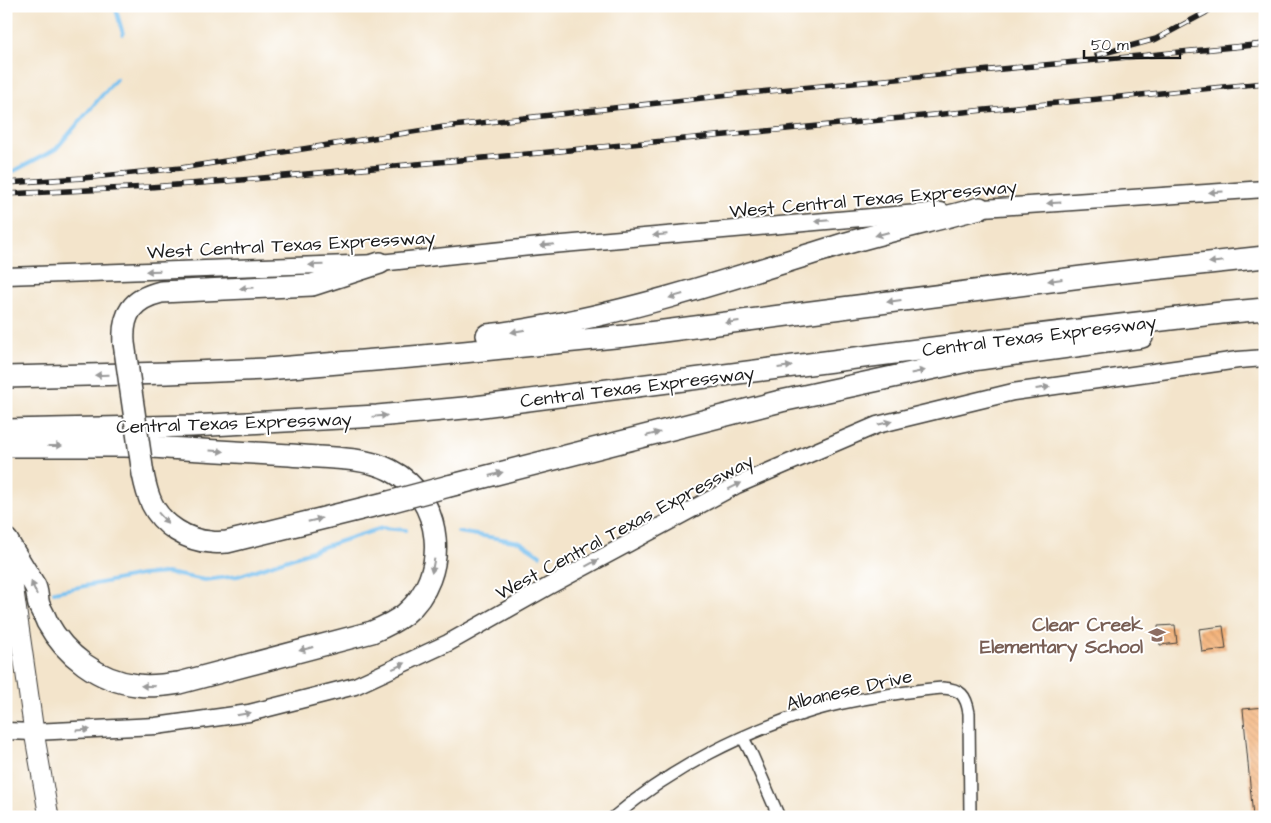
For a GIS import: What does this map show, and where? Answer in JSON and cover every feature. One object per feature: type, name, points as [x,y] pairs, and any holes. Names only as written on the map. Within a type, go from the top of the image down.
[{"type":"highway","points":[[266,369],[322,351],[504,334],[588,318],[640,306],[728,281],[838,246],[980,208]]},
{"type":"highway","points":[[6,378],[168,374],[266,369],[423,356],[625,336],[1105,274],[1265,258]]},
{"type":"highway","points":[[380,263],[312,285],[161,292],[148,295],[130,310],[123,330],[124,343],[146,490],[153,506],[163,519],[177,531],[192,539],[227,542],[781,401],[972,360],[1148,336],[1221,313]]},
{"type":"highway","name":"Central Texas Expressway","points":[[6,430],[192,426],[377,416],[475,407],[976,342],[1265,309]]},
{"type":"highway","points":[[6,446],[125,446],[306,456],[353,460],[372,464],[390,470],[416,490],[431,518],[436,535],[436,553],[432,572],[417,602],[390,625],[372,632],[179,683],[147,686],[118,682],[100,674],[82,663],[65,648],[57,638],[39,605],[36,589],[7,537]]},
{"type":"main road","name":"West Central Texas Expressway","points":[[6,276],[380,263],[586,242],[891,215],[1265,189]]},
{"type":"main road","name":"West Central Texas Expressway","points":[[6,731],[34,732],[156,726],[240,714],[355,686],[448,643],[549,586],[737,485],[877,425],[1013,392],[1238,360],[1265,358]]},
{"type":"main road","points":[[7,537],[34,732],[49,817]]},
{"type":"street","name":"Albanese Drive","points":[[614,817],[652,788],[684,768],[765,728],[817,710],[874,697],[932,688],[958,690],[964,696],[967,703],[969,713],[970,817]]},
{"type":"street","points":[[743,738],[779,817]]},
{"type":"building","points":[[1175,625],[1177,643],[1160,645],[1158,626]]},
{"type":"building","points":[[1223,626],[1226,649],[1202,652],[1199,629]]},
{"type":"building","points":[[1265,707],[1265,817],[1253,817],[1243,709]]},
{"type":"waterway","points":[[115,6],[123,34]]},
{"type":"waterway","points":[[14,171],[56,149],[116,79]]},
{"type":"waterway","points":[[54,592],[141,575],[167,573],[205,580],[238,576],[382,528],[406,530]]},
{"type":"waterway","points":[[458,532],[520,542],[540,555]]},
{"type":"railway","points":[[1097,55],[1156,39],[1205,13],[1214,6]]},
{"type":"railway","points":[[6,183],[83,178],[181,168],[444,127],[738,94],[1265,44]]},
{"type":"railway","points":[[6,194],[150,187],[241,180],[1265,83]]},
{"type":"place","name":"Clear Creek Elementary School","points":[[1157,635]]}]
